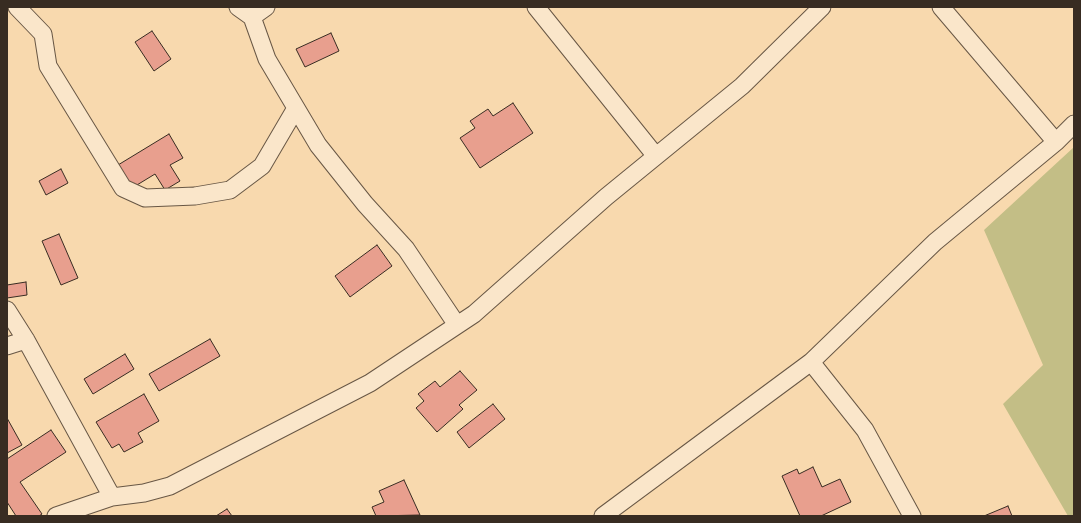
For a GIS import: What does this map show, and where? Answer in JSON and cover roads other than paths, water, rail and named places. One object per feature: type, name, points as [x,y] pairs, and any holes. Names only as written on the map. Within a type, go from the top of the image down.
[{"type":"street","points":[[17,7],[43,34],[48,66],[123,188],[146,198],[195,196],[230,190],[262,166],[296,108]]},
{"type":"street","points":[[266,7],[245,12],[267,59],[318,145],[365,204],[406,249],[457,325]]},
{"type":"street","points":[[536,7],[655,155]]},
{"type":"street","points":[[56,516],[112,497],[144,493],[170,486],[370,383],[474,314],[655,155],[742,86],[822,7]]},
{"type":"street","points":[[941,7],[1056,142]]},
{"type":"street","points":[[603,516],[811,362],[935,242],[1056,142],[1074,124]]},
{"type":"street","points":[[7,310],[26,340],[112,497]]},
{"type":"street","points":[[7,346],[26,340]]},
{"type":"street","points":[[811,362],[865,430],[912,516]]}]
